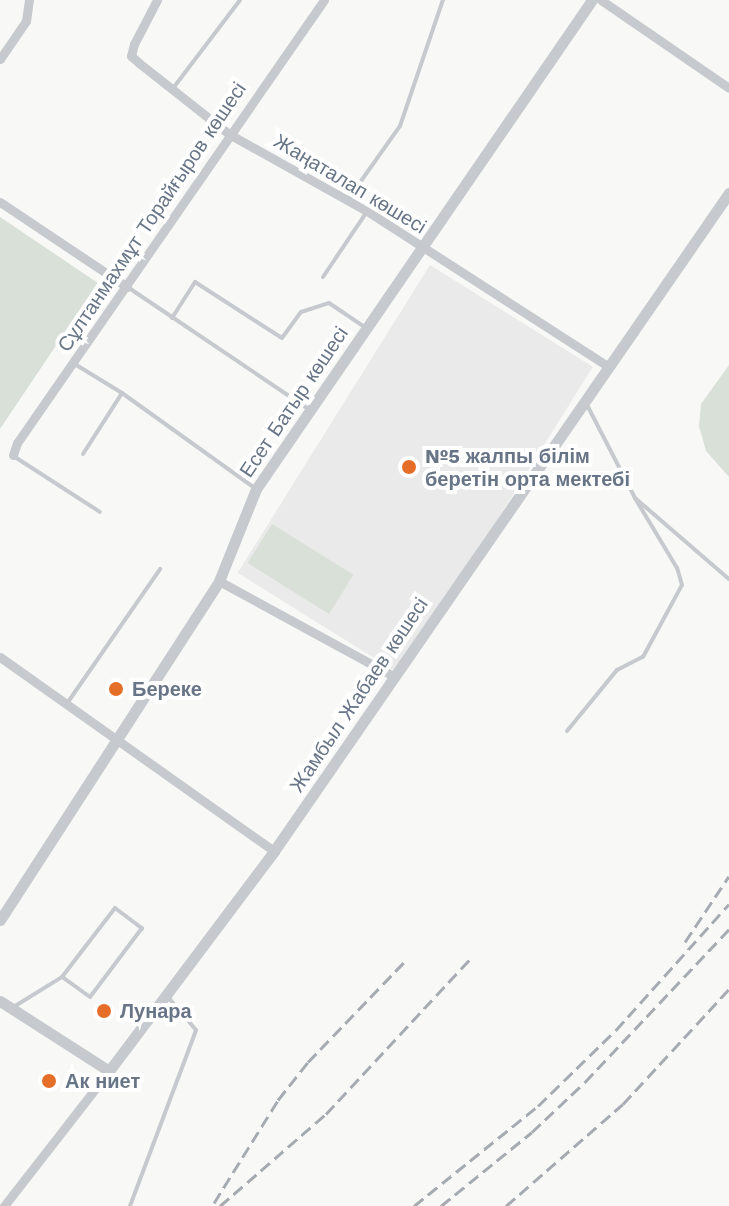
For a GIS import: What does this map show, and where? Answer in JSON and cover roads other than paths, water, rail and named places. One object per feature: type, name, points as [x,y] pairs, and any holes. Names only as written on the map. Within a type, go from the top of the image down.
[{"type":"street","points":[[0,59],[26,21],[29,0]]},
{"type":"street","name":"Жаңаталап көшесі","points":[[157,0],[131,56],[229,134],[367,211],[609,367]]},
{"type":"street","name":"Сұлтанмахмұт Торайғыров көшесі","points":[[13,455],[17,443],[324,0]]},
{"type":"street","name":"Есет Батыр көшесі","points":[[0,920],[219,581],[256,489],[592,0]]},
{"type":"street","points":[[601,0],[729,88]]},
{"type":"street","name":"Жамбыл Жабаев көшесі","points":[[4,1206],[274,851],[729,193]]},
{"type":"street","points":[[0,202],[127,287]]},
{"type":"street","points":[[219,581],[393,676]]},
{"type":"street","points":[[0,657],[274,851]]},
{"type":"street","points":[[0,1001],[109,1071]]},
{"type":"lane","points":[[172,89],[240,0]]},
{"type":"lane","points":[[347,200],[400,126],[443,0]]},
{"type":"lane","points":[[323,277],[367,211]]},
{"type":"lane","points":[[172,318],[195,282],[282,338],[301,312],[329,303],[366,328]]},
{"type":"lane","points":[[127,287],[310,410]]},
{"type":"lane","points":[[73,363],[122,393],[256,489]]},
{"type":"lane","points":[[83,454],[122,393]]},
{"type":"lane","points":[[567,731],[617,670],[643,657],[682,585],[677,568],[635,498],[585,401]]},
{"type":"lane","points":[[13,455],[100,512]]},
{"type":"lane","points":[[635,498],[729,579]]},
{"type":"lane","points":[[67,704],[160,569]]},
{"type":"lane","points":[[12,1008],[62,977],[115,908],[142,928],[90,997],[62,977]]},
{"type":"lane","points":[[130,1206],[196,1030],[166,995]]},
{"type":"railway","points":[[685,942],[729,876]]},
{"type":"railway","points":[[414,1206],[538,1106],[616,1030],[729,904]]},
{"type":"railway","points":[[441,1206],[532,1132],[585,1082],[729,929]]},
{"type":"railway","points":[[220,1206],[326,1114],[470,959]]},
{"type":"railway","points":[[214,1203],[278,1100],[308,1062],[406,960]]},
{"type":"railway","points":[[506,1206],[623,1104],[729,989]]},
{"type":"place","name":"№5 жалпы білім беретін орта мектебі","points":[[409,467]]},
{"type":"place","name":"Береке","points":[[116,689]]},
{"type":"place","name":"Лунара","points":[[104,1011]]},
{"type":"place","name":"Ак ниет","points":[[49,1081]]}]
